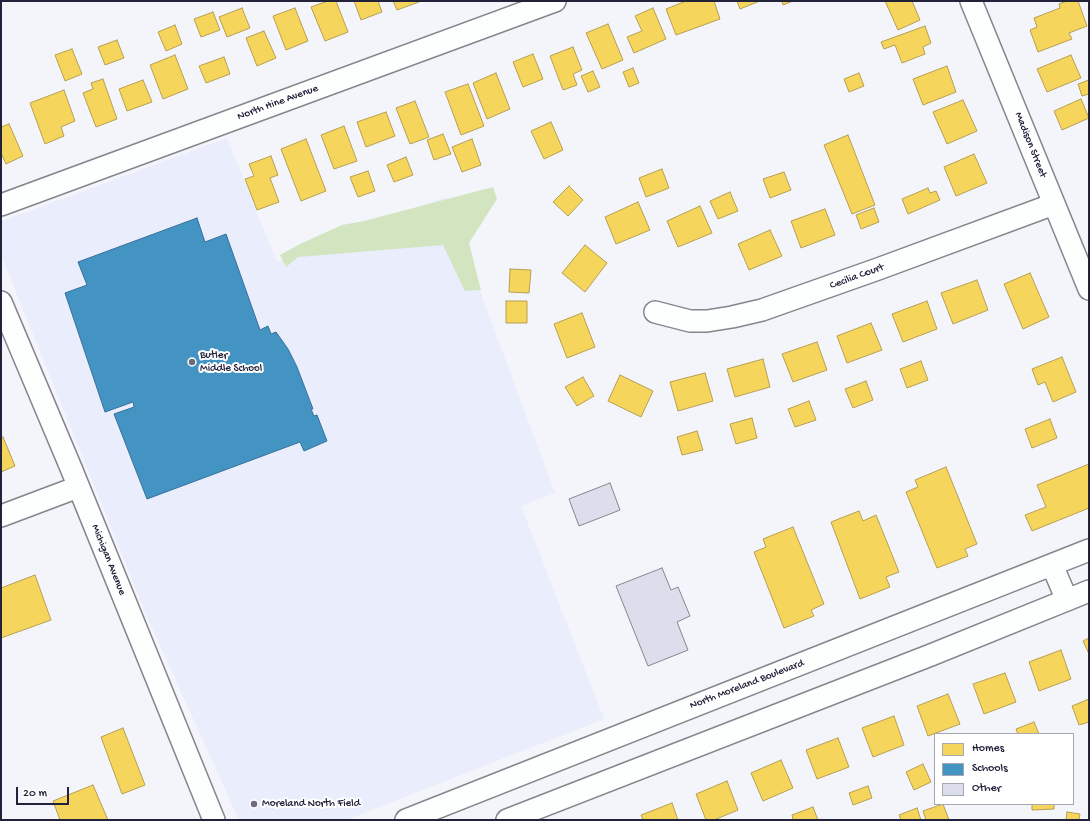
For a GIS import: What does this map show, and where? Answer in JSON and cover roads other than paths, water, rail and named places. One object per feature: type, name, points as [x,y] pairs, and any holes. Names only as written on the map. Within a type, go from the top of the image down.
[{"type":"street","name":"North Hine Avenue","points":[[1,205],[555,1]]},
{"type":"street","name":"Madison Street","points":[[971,1],[1089,289]]},
{"type":"street","name":"Cecilia Court","points":[[655,312],[690,321],[707,321],[762,310],[1054,204]]},
{"type":"street","name":"Michigan Avenue","points":[[1,302],[214,820]]},
{"type":"street","points":[[1,516],[78,487]]},
{"type":"street","name":"North Moreland Boulevard","points":[[406,820],[1089,550]]},
{"type":"street","points":[[1052,565],[1067,600]]},
{"type":"street","points":[[507,820],[931,655],[1089,591]]},
{"type":"place","name":"Butler Middle School","points":[[192,362]]},
{"type":"place","name":"Moreland North Field","points":[[254,804]]}]
